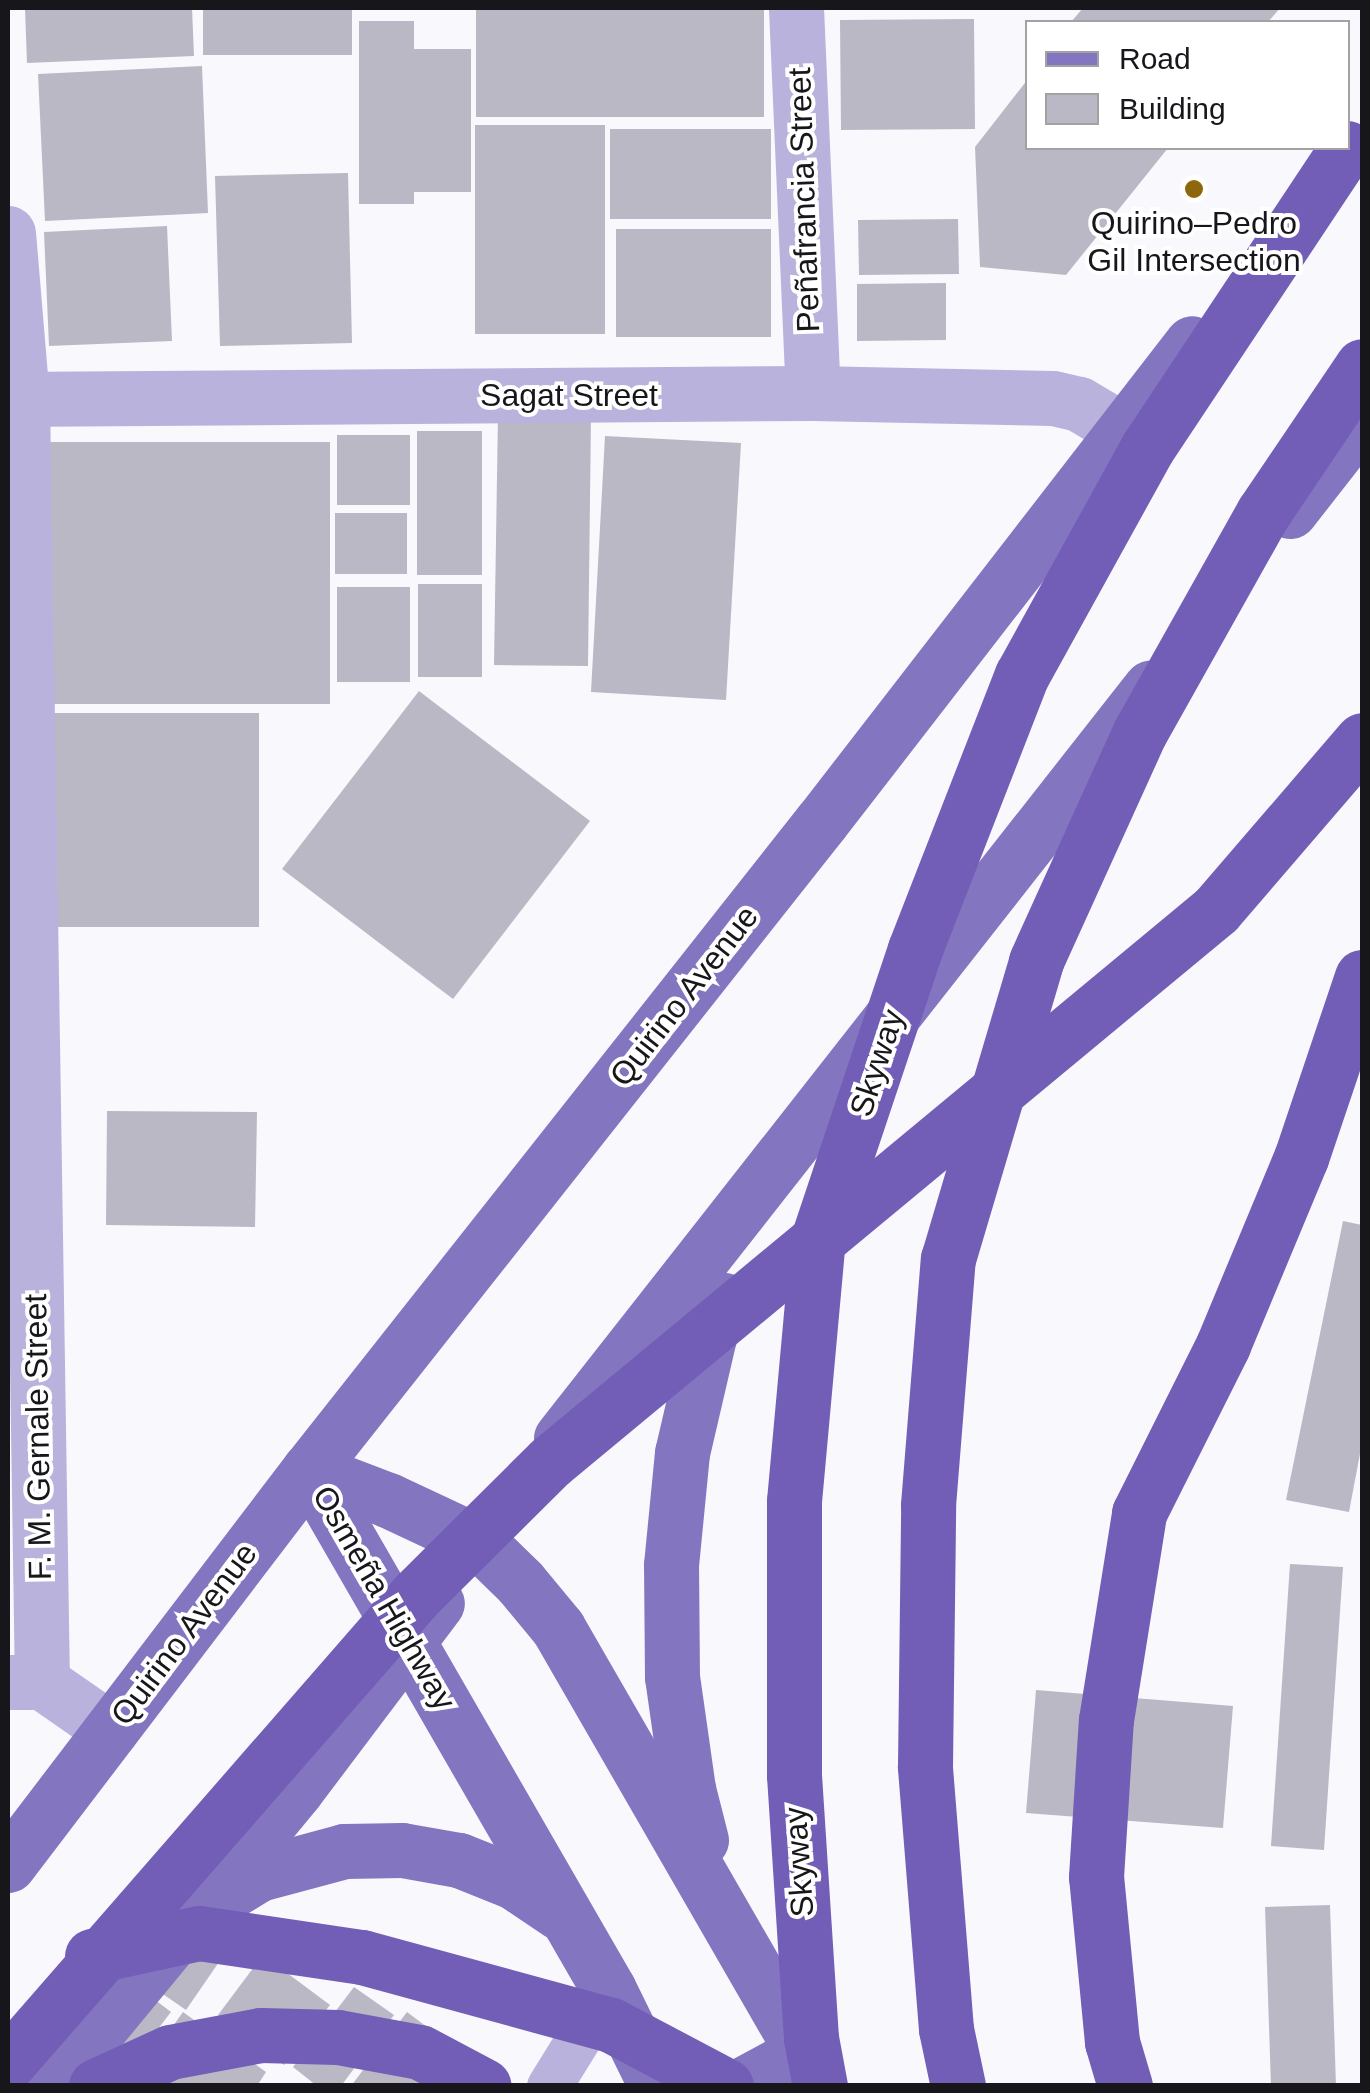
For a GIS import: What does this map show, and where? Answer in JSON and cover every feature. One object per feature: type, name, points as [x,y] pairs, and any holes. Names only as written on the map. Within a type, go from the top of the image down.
[{"type":"highway","name":"Skyway","points":[[815,2074],[794,1776],[794,1501],[818,1240],[915,948],[1022,675],[1148,447],[1345,150]]},
{"type":"highway","points":[[958,2086],[946,2029],[925,1766],[928,1505],[948,1259],[1036,960],[1140,732],[1263,513],[1362,366]]},
{"type":"highway","points":[[8,2063],[417,1594],[550,1462],[1216,910],[1362,740]]},
{"type":"highway","points":[[1125,2086],[1112,2042],[1096,1877],[1106,1720],[1138,1513],[1224,1345],[1301,1158],[1362,977]]},
{"type":"highway","points":[[8,2005],[74,1960],[200,1934],[362,1958],[611,2025],[726,2086]]},
{"type":"highway","points":[[96,2086],[170,2052],[261,2035],[338,2037],[420,2052],[484,2086]]},
{"type":"main road","name":"Quirino Avenue","points":[[8,1865],[309,1470],[798,852],[1344,150]]},
{"type":"main road","points":[[52,2086],[296,1790],[480,1544],[808,1121],[1362,419]]},
{"type":"main road","points":[[716,1896],[688,1788],[672,1678],[670,1565],[682,1453],[709,1338],[751,1225],[808,1121]]},
{"type":"main road","name":"Osmeña Highway","points":[[309,1470],[388,1500],[480,1544],[520,1582],[558,1628],[716,1896],[815,2074]]},
{"type":"main road","name":"Osmeña Highway","points":[[309,1470],[411,1640],[562,1915],[609,1990],[656,2086]]},
{"type":"main road","points":[[185,1920],[259,1874],[344,1851],[402,1850],[460,1860],[514,1882],[562,1915]]},
{"type":"main road","points":[[740,2086],[815,2074]]},
{"type":"street","name":"Peñafrancia Street","points":[[796,8],[813,393]]},
{"type":"street","name":"F. M. Gernale Street","points":[[8,233],[15,399],[25,1682]]},
{"type":"street","name":"Sagat Street","points":[[15,399],[813,393],[1052,398],[1079,404],[1123,430]]},
{"type":"street","points":[[25,1682],[112,1730]]},
{"type":"street","points":[[549,2086],[609,1990]]},
{"type":"building","points":[[25,8],[192,8],[194,56],[27,63]]},
{"type":"building","points":[[203,8],[352,8],[352,55],[203,55]]},
{"type":"building","points":[[476,8],[764,8],[764,117],[476,117]]},
{"type":"building","points":[[1083,8],[1280,8],[1270,20],[1073,20]]},
{"type":"building","points":[[974,19],[975,129],[841,130],[840,20]]},
{"type":"building","points":[[359,21],[414,21],[414,49],[471,49],[471,192],[414,192],[414,204],[359,204]]},
{"type":"building","points":[[202,66],[208,213],[45,221],[38,74]]},
{"type":"building","points":[[1025,83],[1025,150],[1166,150],[1066,275],[980,267],[975,147]]},
{"type":"building","points":[[475,125],[605,125],[605,334],[475,334]]},
{"type":"building","points":[[610,129],[771,129],[771,219],[610,219]]},
{"type":"building","points":[[348,173],[352,343],[220,346],[215,176]]},
{"type":"building","points":[[958,219],[959,274],[859,275],[858,220]]},
{"type":"building","points":[[167,226],[172,341],[49,346],[44,232]]},
{"type":"building","points":[[616,229],[771,229],[771,337],[616,337]]},
{"type":"building","points":[[946,283],[946,340],[857,341],[857,284]]},
{"type":"building","points":[[498,415],[591,415],[588,666],[494,665]]},
{"type":"building","points":[[417,431],[482,431],[482,575],[417,575]]},
{"type":"building","points":[[337,435],[410,435],[410,505],[337,505]]},
{"type":"building","points":[[605,436],[741,443],[726,700],[591,692]]},
{"type":"building","points":[[47,442],[330,442],[330,704],[47,704]]},
{"type":"building","points":[[335,513],[407,513],[407,574],[335,574]]},
{"type":"building","points":[[418,584],[482,584],[482,677],[418,677]]},
{"type":"building","points":[[337,587],[410,587],[410,682],[337,682]]},
{"type":"building","points":[[419,691],[590,821],[453,999],[282,869]]},
{"type":"building","points":[[44,713],[259,713],[259,927],[44,927]]},
{"type":"building","points":[[107,1111],[257,1112],[255,1227],[106,1225]]},
{"type":"building","points":[[1343,1221],[1362,1225],[1362,1443],[1349,1512],[1286,1500]]},
{"type":"building","points":[[1290,1564],[1343,1567],[1324,1850],[1271,1846]]},
{"type":"building","points":[[1036,1690],[1233,1706],[1223,1828],[1026,1813]]},
{"type":"building","points":[[1330,1905],[1336,2086],[1271,2086],[1265,1907]]},
{"type":"building","points":[[190,1943],[219,1962],[186,2010],[157,1990]]},
{"type":"building","points":[[263,1955],[330,2005],[284,2065],[218,2015]]},
{"type":"building","points":[[354,1987],[394,2015],[341,2086],[317,2086],[293,2067]]},
{"type":"building","points":[[142,1990],[171,2012],[121,2077],[92,2055]]},
{"type":"building","points":[[183,2012],[266,2072],[257,2086],[130,2086]]},
{"type":"building","points":[[407,2012],[451,2045],[420,2086],[351,2086]]},
{"type":"place","name":"Quirino–Pedro Gil Intersection","points":[[1194,189]]}]
